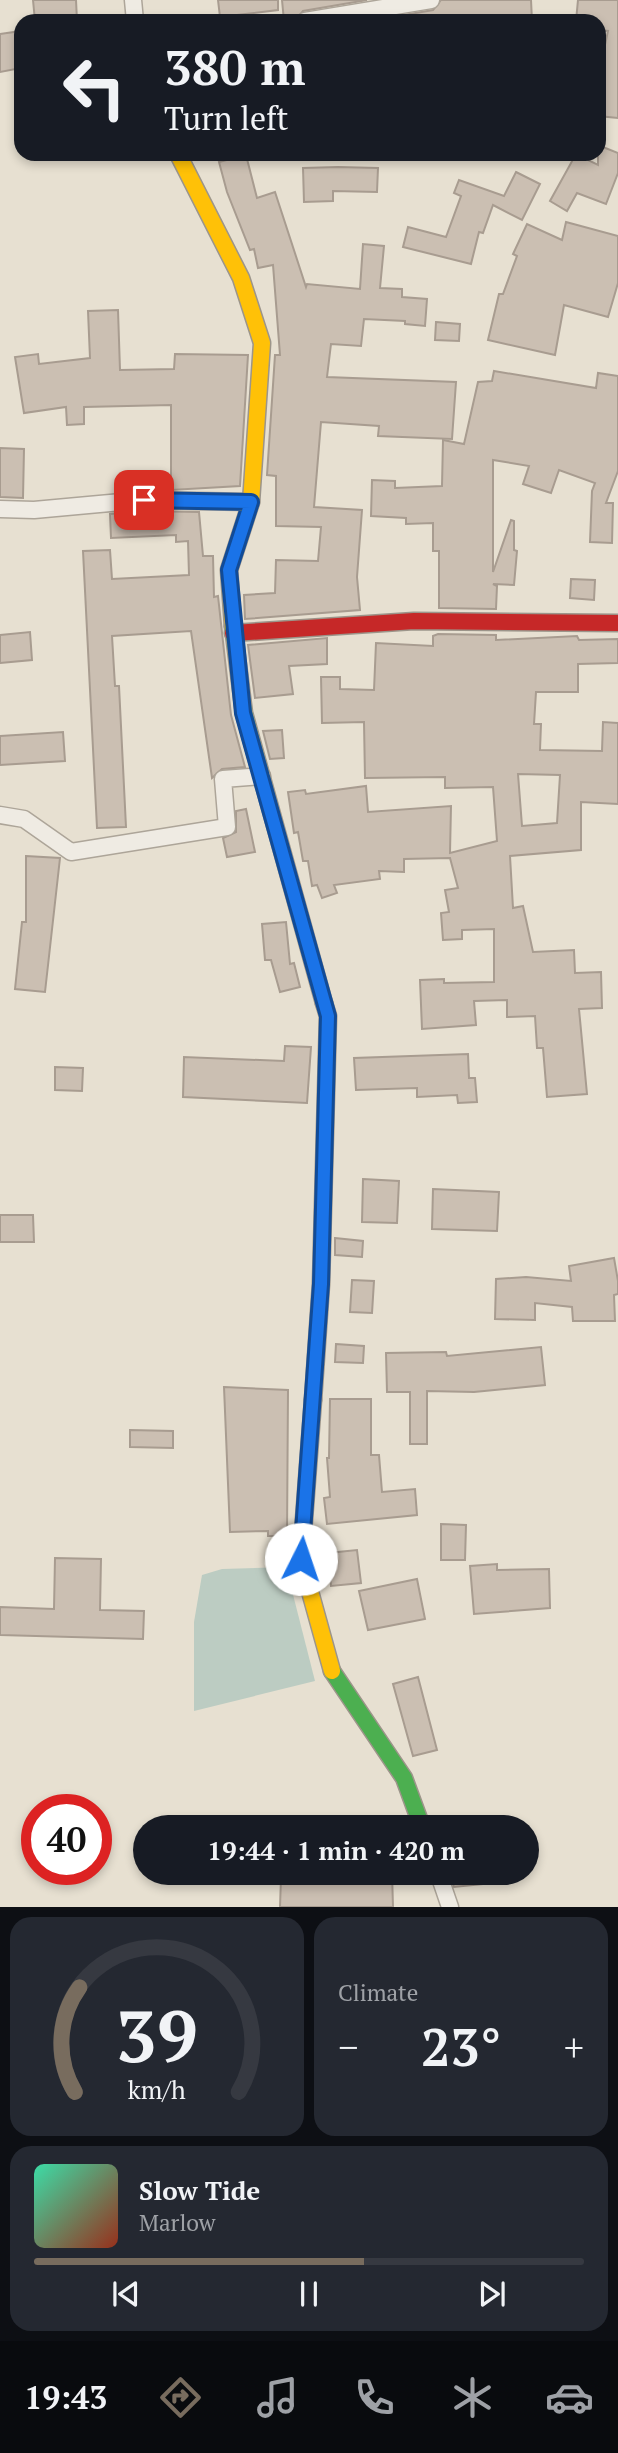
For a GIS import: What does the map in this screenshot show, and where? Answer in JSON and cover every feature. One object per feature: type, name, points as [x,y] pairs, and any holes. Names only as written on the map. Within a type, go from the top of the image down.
[{"type":"street","points":[[347,14],[431,0]]},
{"type":"street","points":[[182,161],[241,278],[262,343],[257,449],[251,502],[229,570],[233,634],[243,713],[328,1016],[321,1284],[301,1559],[332,1671],[404,1778],[418,1815]]},
{"type":"street","points":[[0,509],[34,510],[144,500],[251,502]]},
{"type":"street","points":[[233,634],[332,624],[414,621],[618,623]]},
{"type":"street","points":[[0,815],[24,819],[71,852],[105,848],[227,827],[223,779],[262,776]]},
{"type":"street","points":[[442,1885],[450,1907]]},
{"type":"shaded area","points":[[286,1567],[315,1681],[194,1711],[194,1622],[202,1575],[222,1569]]},
{"type":"building","points":[[33,0],[76,0],[77,14],[34,14]]},
{"type":"building","points":[[218,0],[278,0],[278,10],[220,14]]},
{"type":"building","points":[[282,0],[367,0],[303,11],[301,14],[283,14]]},
{"type":"building","points":[[441,0],[531,0],[532,14],[410,14],[433,10]]},
{"type":"building","points":[[578,0],[618,0],[618,118],[606,117],[606,14],[577,14]]},
{"type":"building","points":[[14,32],[14,69],[0,72],[0,34]]},
{"type":"building","points":[[606,148],[618,153],[618,173],[606,204],[577,193],[567,211],[550,201],[572,161],[590,161],[598,165],[598,161],[606,161]]},
{"type":"building","points":[[248,161],[257,198],[275,192],[306,287],[307,284],[360,289],[363,244],[384,246],[380,288],[402,289],[402,297],[427,299],[425,326],[405,324],[405,321],[364,319],[361,346],[331,344],[327,377],[456,382],[452,439],[378,436],[379,426],[321,422],[314,507],[362,510],[357,577],[360,610],[245,619],[244,595],[275,593],[276,560],[318,561],[321,527],[276,526],[276,476],[267,475],[275,355],[280,355],[273,265],[258,268],[254,249],[250,250],[227,192],[219,162]]},
{"type":"building","points":[[303,168],[378,168],[377,192],[333,191],[333,201],[304,202]]},
{"type":"building","points":[[516,172],[540,184],[522,220],[493,205],[483,233],[479,232],[471,264],[403,247],[408,227],[446,237],[461,196],[454,193],[459,180],[504,196]]},
{"type":"building","points":[[566,222],[618,236],[618,283],[608,317],[564,305],[555,355],[488,340],[499,294],[503,294],[517,256],[513,254],[527,224],[562,240]]},
{"type":"building","points":[[118,310],[120,370],[174,369],[175,354],[248,355],[240,486],[171,490],[171,405],[84,407],[84,424],[67,425],[66,407],[24,413],[15,357],[38,354],[39,364],[90,358],[88,311]]},
{"type":"building","points":[[436,322],[460,324],[459,341],[435,340]]},
{"type":"building","points":[[494,371],[596,388],[598,373],[618,376],[618,471],[606,503],[613,503],[612,543],[590,542],[592,491],[595,483],[559,470],[551,493],[523,484],[529,466],[493,460],[493,572],[511,520],[514,521],[514,550],[517,551],[514,585],[493,584],[497,586],[496,609],[439,608],[439,551],[433,551],[433,523],[406,524],[406,518],[371,516],[372,480],[395,481],[395,488],[442,486],[443,440],[464,444],[478,382],[492,381]]},
{"type":"building","points":[[0,448],[24,449],[23,498],[0,497]]},
{"type":"building","points":[[143,511],[199,512],[203,556],[213,556],[214,597],[218,596],[231,715],[245,767],[222,769],[212,778],[191,631],[112,636],[115,686],[119,686],[126,827],[97,828],[83,551],[110,550],[112,579],[189,575],[188,541],[176,542],[176,535],[111,538],[110,514]]},
{"type":"building","points":[[571,579],[595,580],[594,600],[570,598]]},
{"type":"building","points":[[30,632],[32,660],[0,663],[0,635]]},
{"type":"building","points":[[496,635],[496,640],[577,636],[579,640],[618,639],[618,663],[578,664],[578,692],[536,692],[534,724],[541,724],[540,750],[602,751],[603,722],[618,723],[618,804],[581,802],[581,850],[510,856],[513,908],[523,906],[533,952],[574,950],[575,973],[601,972],[602,1008],[579,1009],[587,1094],[547,1097],[543,1048],[537,1048],[535,1016],[507,1017],[507,1000],[474,1001],[476,1025],[422,1029],[420,980],[444,979],[444,983],[494,982],[494,929],[462,930],[462,939],[443,940],[441,913],[449,912],[445,890],[458,888],[450,858],[404,859],[404,872],[379,871],[380,879],[334,885],[337,893],[322,898],[317,885],[312,886],[308,861],[303,861],[298,832],[294,833],[288,792],[305,790],[306,794],[366,786],[368,812],[451,806],[450,853],[497,841],[493,787],[445,788],[445,777],[365,778],[364,722],[322,723],[321,677],[340,677],[340,689],[374,690],[376,643],[433,646],[433,636]],"holes":[[[518,774],[560,775],[557,823],[522,826]]]},
{"type":"building","points":[[327,638],[327,664],[289,666],[293,694],[255,698],[248,645]]},
{"type":"building","points":[[282,730],[284,758],[270,759],[263,731]]},
{"type":"building","points":[[63,732],[65,761],[0,765],[0,736]]},
{"type":"building","points":[[246,809],[255,852],[227,857],[223,838],[236,832],[236,811]]},
{"type":"building","points":[[26,856],[60,858],[45,992],[15,989],[22,922],[26,922]]},
{"type":"building","points":[[286,922],[290,964],[294,963],[300,987],[280,992],[271,960],[265,960],[262,924]]},
{"type":"building","points":[[285,1046],[311,1047],[307,1103],[183,1097],[184,1057],[284,1061]]},
{"type":"building","points":[[468,1054],[469,1078],[475,1078],[477,1102],[458,1103],[457,1095],[417,1097],[417,1088],[356,1090],[354,1058]]},
{"type":"building","points":[[55,1067],[83,1068],[82,1091],[55,1090]]},
{"type":"building","points":[[363,1179],[399,1181],[397,1223],[362,1222]]},
{"type":"building","points":[[433,1189],[499,1192],[497,1231],[432,1229]]},
{"type":"building","points":[[0,1215],[33,1215],[34,1242],[0,1242]]},
{"type":"building","points":[[335,1238],[363,1241],[362,1257],[335,1255]]},
{"type":"building","points":[[614,1258],[618,1281],[618,1294],[614,1295],[615,1321],[573,1321],[572,1307],[535,1303],[535,1320],[495,1319],[496,1279],[526,1277],[571,1281],[569,1266]]},
{"type":"building","points":[[352,1280],[374,1281],[372,1313],[350,1312]]},
{"type":"building","points":[[336,1344],[364,1346],[363,1363],[335,1362]]},
{"type":"building","points":[[541,1347],[545,1385],[474,1392],[427,1391],[427,1444],[410,1444],[410,1392],[387,1392],[386,1353],[446,1352],[447,1356]]},
{"type":"building","points":[[224,1387],[288,1390],[287,1536],[268,1536],[268,1531],[230,1532]]},
{"type":"building","points":[[330,1399],[371,1399],[371,1455],[379,1455],[382,1492],[415,1489],[417,1515],[327,1524],[324,1498],[330,1497],[327,1458]]},
{"type":"building","points":[[130,1430],[173,1431],[173,1448],[130,1447]]},
{"type":"building","points":[[441,1524],[466,1525],[465,1560],[441,1560]]},
{"type":"building","points":[[357,1550],[361,1583],[331,1586],[328,1553]]},
{"type":"building","points":[[55,1558],[101,1559],[100,1610],[144,1611],[143,1639],[0,1635],[0,1607],[54,1609]]},
{"type":"building","points":[[497,1564],[497,1570],[549,1569],[550,1608],[474,1614],[470,1566]]},
{"type":"building","points":[[417,1579],[425,1619],[368,1630],[359,1591]]},
{"type":"building","points":[[418,1677],[437,1750],[413,1756],[393,1684]]},
{"type":"building","points":[[281,1885],[392,1885],[393,1907],[280,1907]]},
{"type":"traffic: fast","points":[[233,626],[244,713],[324,1003]]},
{"type":"traffic: fast","points":[[332,1671],[404,1778],[418,1815]]},
{"type":"traffic: slow","points":[[182,161],[241,278],[262,343],[251,502],[229,570],[233,626]]},
{"type":"traffic: slow","points":[[313,1400],[301,1559],[332,1671]]},
{"type":"traffic: jam","points":[[233,633],[414,621],[618,623]]},
{"type":"traffic: jam","points":[[313,1400],[321,1284],[328,1016],[324,1003]]},
{"type":"route","points":[[144,500],[251,502],[229,570],[233,634],[243,713],[328,1016],[321,1284],[301,1559]]}]
